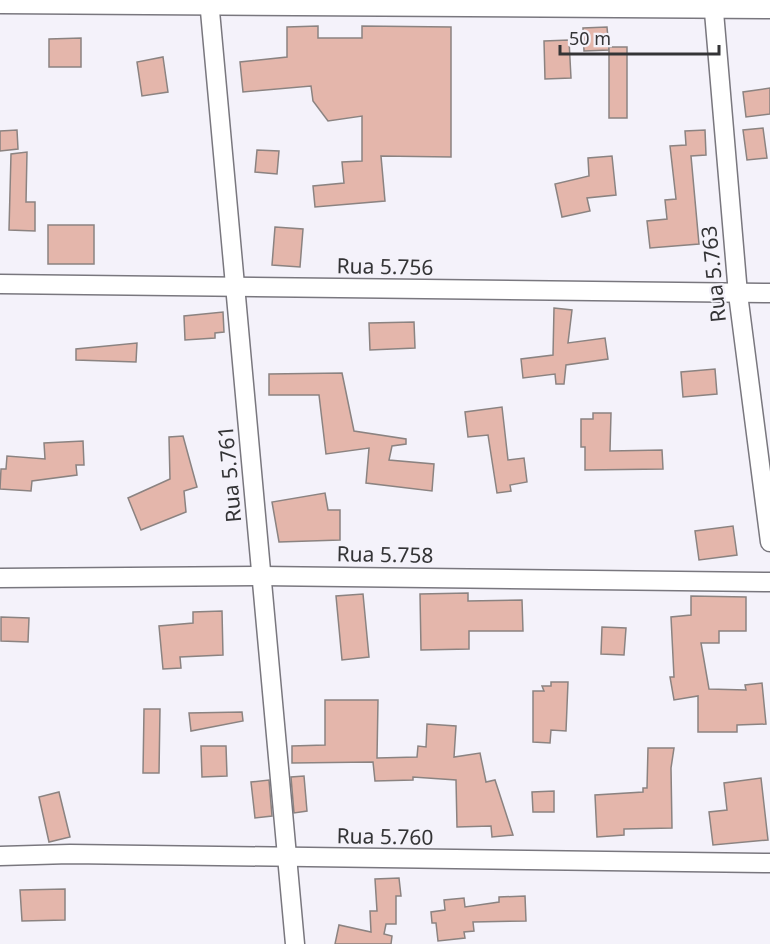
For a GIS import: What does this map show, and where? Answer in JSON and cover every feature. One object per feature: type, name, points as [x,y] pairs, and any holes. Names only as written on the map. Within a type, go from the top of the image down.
[{"type":"street","points":[[0,4],[209,2],[714,5],[770,9]]},
{"type":"street","name":"Rua 5.761","points":[[209,2],[237,287],[285,858],[295,944]]},
{"type":"street","name":"Rua 5.763","points":[[714,5],[738,294],[770,542]]},
{"type":"street","name":"Rua 5.756","points":[[0,285],[770,293]]},
{"type":"street","name":"Rua 5.758","points":[[0,578],[261,576],[770,582]]},
{"type":"street","name":"Rua 5.760","points":[[0,856],[70,854],[770,863]]},
{"type":"building","points":[[318,26],[318,38],[362,38],[362,26],[451,27],[451,157],[381,156],[385,201],[315,207],[313,186],[344,183],[342,162],[362,161],[362,116],[328,121],[313,101],[311,86],[243,92],[240,62],[287,57],[287,27]]},
{"type":"building","points":[[607,27],[609,50],[584,51],[583,28]]},
{"type":"building","points":[[81,38],[81,67],[49,67],[49,39]]},
{"type":"building","points":[[569,40],[571,78],[545,79],[544,41]]},
{"type":"building","points":[[609,47],[627,47],[627,118],[609,118]]},
{"type":"building","points":[[163,57],[168,92],[142,96],[137,62]]},
{"type":"building","points":[[770,88],[770,114],[746,117],[743,92]]},
{"type":"building","points":[[763,128],[767,158],[747,160],[743,130]]},
{"type":"building","points":[[17,130],[18,149],[0,151],[0,131]]},
{"type":"building","points":[[705,130],[706,155],[691,156],[699,244],[650,248],[647,221],[667,219],[665,200],[676,199],[670,146],[686,145],[685,131]]},
{"type":"building","points":[[257,150],[279,151],[277,174],[255,172]]},
{"type":"building","points":[[27,152],[26,202],[35,202],[35,231],[9,230],[11,154]]},
{"type":"building","points":[[612,156],[616,195],[587,198],[590,211],[562,217],[555,184],[589,176],[588,158]]},
{"type":"building","points":[[48,225],[94,225],[94,264],[48,264]]},
{"type":"building","points":[[275,227],[303,229],[300,267],[272,265]]},
{"type":"building","points":[[554,308],[572,310],[568,343],[605,338],[608,359],[566,365],[564,384],[556,384],[555,374],[523,378],[521,359],[553,355]]},
{"type":"building","points":[[223,312],[224,332],[215,333],[215,338],[185,340],[184,316]]},
{"type":"building","points":[[414,322],[415,348],[370,350],[369,323]]},
{"type":"building","points":[[137,343],[136,362],[76,360],[76,349]]},
{"type":"building","points":[[715,369],[717,394],[683,397],[681,372]]},
{"type":"building","points":[[342,373],[354,431],[406,439],[406,444],[392,446],[389,460],[434,464],[432,491],[366,483],[369,448],[326,454],[319,395],[269,395],[269,374]]},
{"type":"building","points":[[502,407],[508,460],[524,458],[527,482],[510,485],[511,491],[497,493],[488,435],[468,437],[465,412]]},
{"type":"building","points":[[593,413],[611,413],[610,451],[662,450],[663,469],[585,470],[585,447],[581,447],[581,419],[593,419]]},
{"type":"building","points":[[183,436],[197,487],[184,491],[186,512],[141,530],[128,498],[170,479],[169,437]]},
{"type":"building","points":[[83,441],[84,465],[76,465],[77,475],[32,481],[31,491],[0,489],[1,469],[6,469],[7,456],[45,459],[44,443]]},
{"type":"building","points":[[325,493],[328,510],[340,510],[340,540],[279,542],[272,502]]},
{"type":"building","points":[[733,526],[737,555],[699,560],[695,531]]},
{"type":"building","points":[[468,593],[468,601],[522,600],[523,631],[469,631],[469,649],[421,650],[420,594]]},
{"type":"building","points":[[363,594],[369,657],[342,660],[336,596]]},
{"type":"building","points":[[691,596],[746,597],[746,631],[719,631],[719,643],[701,643],[709,689],[746,690],[745,685],[762,683],[766,724],[737,725],[737,732],[698,732],[698,696],[674,700],[670,677],[674,677],[671,617],[691,615]]},
{"type":"building","points":[[222,611],[223,655],[180,657],[181,668],[163,669],[159,626],[193,623],[193,612]]},
{"type":"building","points":[[1,617],[29,618],[28,642],[1,641]]},
{"type":"building","points":[[602,627],[626,628],[624,655],[601,654]]},
{"type":"building","points":[[551,682],[568,682],[566,731],[551,730],[550,743],[533,742],[533,691],[544,691],[542,686],[551,686]]},
{"type":"building","points":[[325,700],[378,700],[377,758],[417,757],[418,746],[426,747],[427,724],[456,726],[454,757],[480,753],[486,782],[495,780],[513,835],[492,837],[491,826],[457,827],[456,780],[413,777],[413,780],[375,781],[373,762],[292,763],[292,746],[325,745]]},
{"type":"building","points":[[144,709],[160,709],[159,773],[143,773]]},
{"type":"building","points":[[242,712],[243,721],[191,731],[189,713]]},
{"type":"building","points":[[201,746],[226,746],[227,776],[202,777]]},
{"type":"building","points":[[648,748],[674,748],[671,768],[672,828],[624,829],[624,835],[597,837],[595,795],[643,792],[643,788],[647,788]]},
{"type":"building","points":[[304,776],[307,811],[294,813],[291,777]]},
{"type":"building","points":[[761,778],[768,840],[713,845],[709,812],[727,810],[724,783]]},
{"type":"building","points":[[269,780],[272,816],[255,818],[251,782]]},
{"type":"building","points":[[554,791],[554,812],[533,812],[532,792]]},
{"type":"building","points":[[59,792],[70,837],[49,842],[39,797]]},
{"type":"building","points":[[399,878],[401,896],[396,896],[396,924],[386,924],[384,934],[392,936],[391,944],[335,944],[339,925],[371,932],[370,911],[377,911],[375,879]]},
{"type":"building","points":[[65,889],[65,920],[22,921],[20,890]]},
{"type":"building","points":[[525,896],[526,921],[473,922],[474,931],[464,932],[465,938],[438,941],[436,923],[432,923],[431,912],[445,910],[444,900],[464,898],[465,907],[499,902],[499,897]]}]
